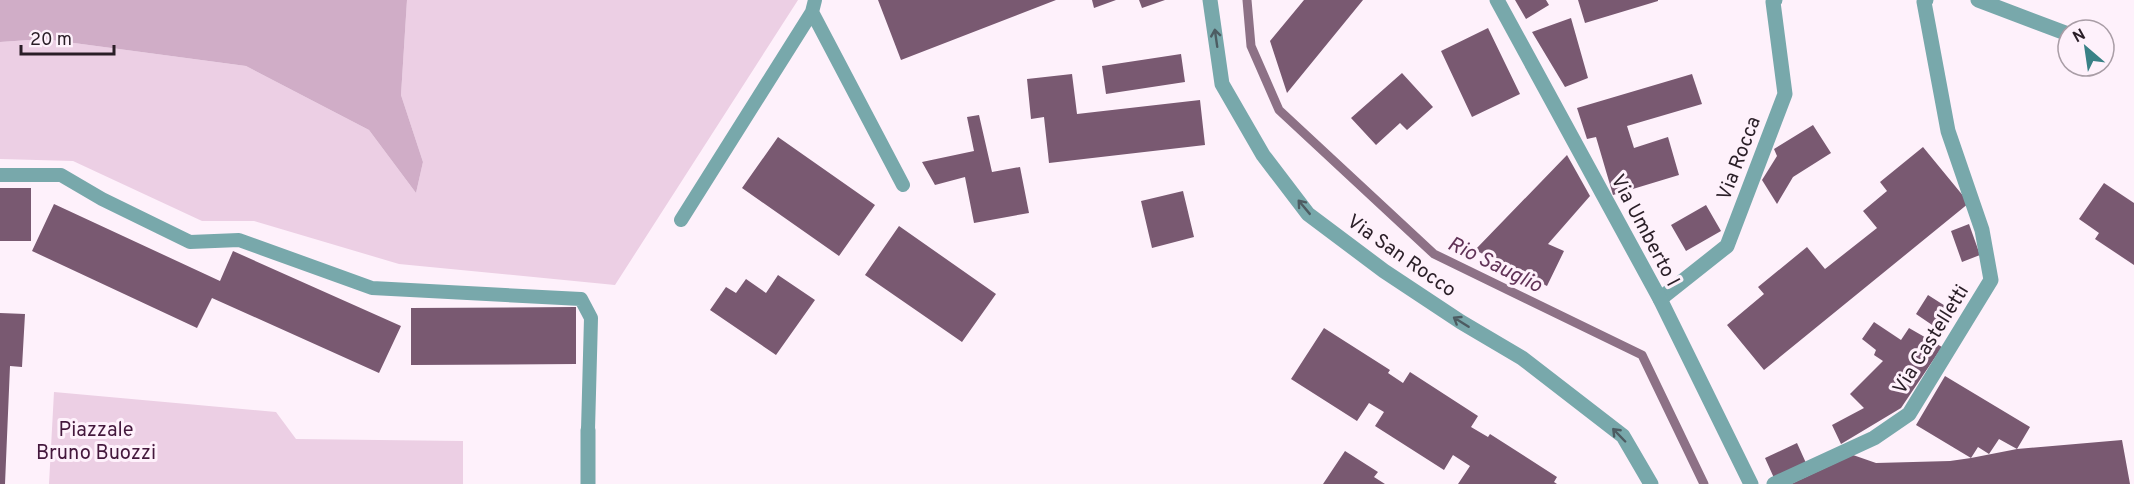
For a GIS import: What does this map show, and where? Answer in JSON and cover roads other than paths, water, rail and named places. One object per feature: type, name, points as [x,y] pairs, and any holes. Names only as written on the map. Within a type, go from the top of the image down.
[{"type":"street","name":"Via San Rocco","points":[[1210,0],[1222,84],[1263,155],[1308,214],[1384,271],[1461,322],[1522,358],[1623,436],[1651,484]]},
{"type":"street","name":"Via Umberto I","points":[[1497,0],[1660,299],[1750,484]]},
{"type":"street","name":"Via Rocca","points":[[1660,299],[1727,246],[1785,94],[1773,2],[1775,0]]},
{"type":"street","name":"Via Castelletti","points":[[1774,484],[1874,438],[1909,414],[1991,280],[1982,230],[1948,131],[1924,2],[1926,0]]},
{"type":"street","points":[[1978,0],[2056,29]]},
{"type":"street","points":[[588,430],[588,484]]},
{"type":"lane","points":[[814,6],[903,184]]},
{"type":"lane","points":[[681,220],[814,6]]},
{"type":"lane","points":[[0,175],[61,175],[102,199],[190,242],[239,240],[372,288],[581,299],[591,318],[588,430]]},
{"type":"waterway","name":"Rio Sauglio","points":[[1247,0],[1251,46],[1279,110],[1434,254],[1642,355],[1704,484]]},
{"type":"park label","name":"Piazzale Bruno Buozzi","points":[[96,440]]}]
